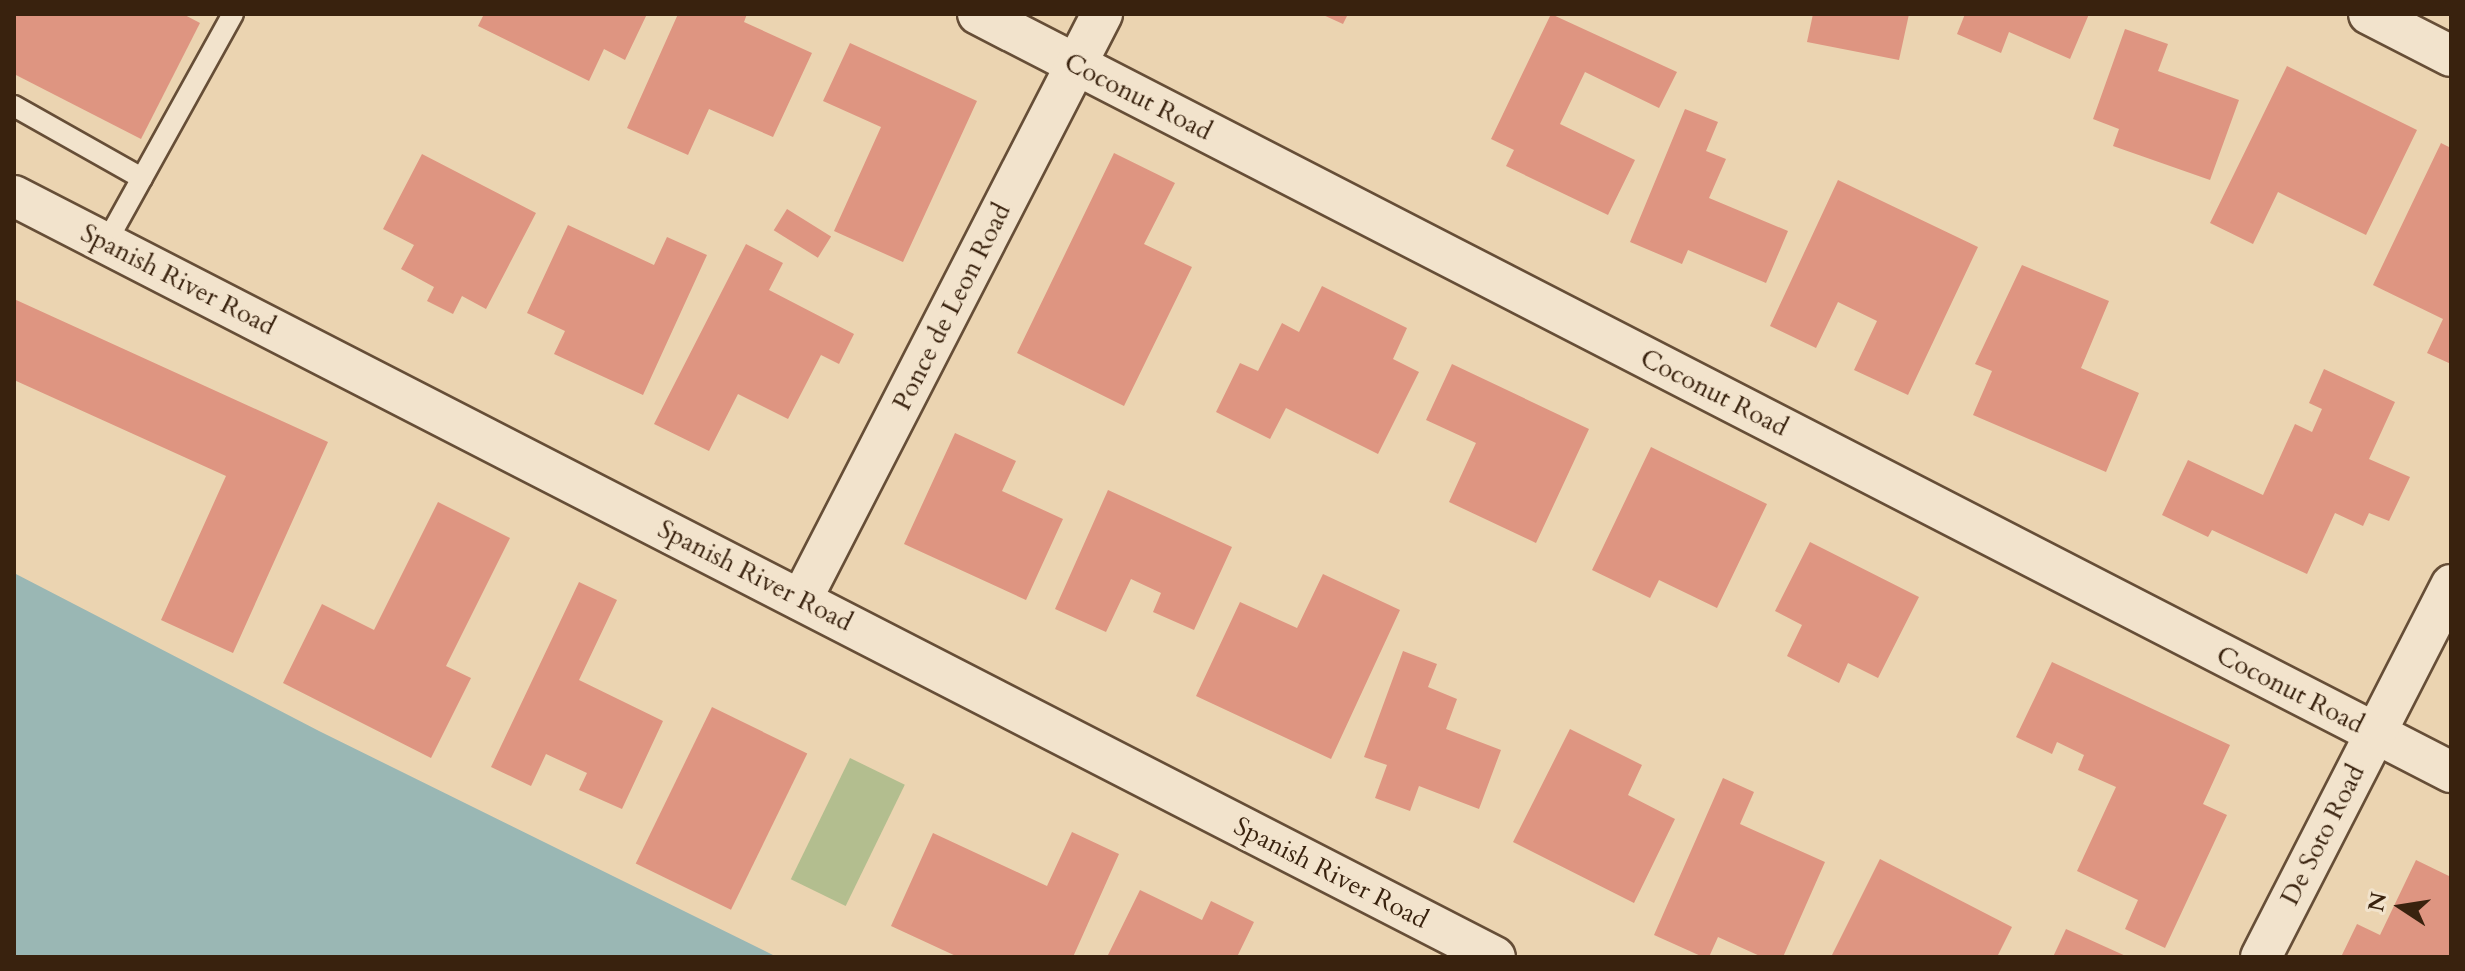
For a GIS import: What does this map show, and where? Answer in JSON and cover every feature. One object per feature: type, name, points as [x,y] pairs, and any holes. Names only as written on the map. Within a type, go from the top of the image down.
[{"type":"street","name":"Coconut Road","points":[[978,14],[2451,772]]},
{"type":"street","name":"Ponce de Leon Road","points":[[801,600],[1102,14]]},
{"type":"street","points":[[2369,14],[2451,56]]},
{"type":"street","name":"Spanish River Road","points":[[14,196],[1495,957]]},
{"type":"street","name":"De Soto Road","points":[[2261,957],[2451,585]]},
{"type":"lane","points":[[106,243],[233,14]]},
{"type":"lane","points":[[14,106],[142,178]]},
{"type":"green space","points":[[850,758],[905,785],[846,906],[791,879]]},
{"type":"water","points":[[14,573],[319,731],[777,957],[14,957]]},
{"type":"building","points":[[14,14],[183,14],[200,23],[141,139],[14,74]]},
{"type":"building","points":[[484,14],[647,14],[625,60],[604,49],[589,81],[478,26]]},
{"type":"building","points":[[678,14],[747,14],[744,22],[812,53],[773,137],[709,109],[688,155],[627,128]]},
{"type":"building","points":[[1321,14],[1348,14],[1343,24]]},
{"type":"building","points":[[1551,14],[1677,72],[1659,108],[1585,72],[1560,124],[1635,160],[1608,215],[1506,166],[1514,150],[1491,139]]},
{"type":"building","points":[[1813,14],[1909,14],[1899,60],[1807,42]]},
{"type":"building","points":[[1965,14],[2089,14],[2070,59],[2009,32],[2001,53],[1957,34]]},
{"type":"building","points":[[2125,29],[2168,44],[2158,71],[2239,100],[2210,180],[2113,146],[2119,129],[2093,119]]},
{"type":"building","points":[[850,43],[977,101],[903,262],[834,231],[881,127],[823,101]]},
{"type":"building","points":[[2287,66],[2417,130],[2366,235],[2278,192],[2253,244],[2210,223]]},
{"type":"building","points":[[1685,109],[1718,122],[1706,151],[1726,159],[1709,198],[1788,231],[1766,283],[1688,250],[1682,264],[1630,242]]},
{"type":"building","points":[[2441,143],[2451,148],[2451,364],[2427,353],[2443,319],[2373,285]]},
{"type":"building","points":[[1114,153],[1175,183],[1144,244],[1192,267],[1124,406],[1017,353]]},
{"type":"building","points":[[422,154],[536,213],[486,309],[462,296],[453,314],[427,301],[434,287],[401,269],[414,245],[383,229]]},
{"type":"building","points":[[1838,180],[1978,247],[1908,395],[1854,370],[1877,321],[1838,302],[1816,348],[1770,326]]},
{"type":"building","points":[[787,209],[831,237],[818,258],[774,230]]},
{"type":"building","points":[[568,225],[654,265],[667,237],[707,255],[643,395],[554,354],[565,331],[527,313]]},
{"type":"building","points":[[746,244],[783,263],[769,290],[854,334],[839,364],[821,355],[788,419],[738,394],[709,451],[654,424]]},
{"type":"building","points":[[2022,265],[2109,301],[2081,368],[2139,393],[2106,472],[1973,415],[1992,371],[1975,364]]},
{"type":"building","points":[[1322,286],[1407,328],[1393,359],[1419,372],[1378,454],[1286,408],[1270,439],[1216,412],[1240,363],[1258,371],[1282,323],[1299,332]]},
{"type":"building","points":[[14,299],[328,442],[233,653],[161,620],[226,476],[14,380]]},
{"type":"building","points":[[1452,364],[1589,429],[1536,543],[1449,502],[1476,443],[1426,420]]},
{"type":"building","points":[[2324,369],[2395,402],[2369,459],[2410,477],[2389,521],[2369,513],[2363,526],[2335,513],[2307,574],[2212,530],[2208,537],[2162,515],[2188,460],[2263,495],[2295,424],[2312,432],[2322,409],[2309,403]]},
{"type":"building","points":[[955,433],[1016,461],[1002,491],[1063,519],[1026,600],[904,544]]},
{"type":"building","points":[[1651,447],[1767,504],[1717,608],[1659,580],[1650,598],[1592,570]]},
{"type":"building","points":[[1108,490],[1232,547],[1194,630],[1153,612],[1161,593],[1131,579],[1106,632],[1055,609]]},
{"type":"building","points":[[438,502],[510,538],[446,666],[471,678],[431,758],[283,683],[322,604],[374,630]]},
{"type":"building","points":[[1810,542],[1919,597],[1878,678],[1848,663],[1839,683],[1787,656],[1802,625],[1775,611]]},
{"type":"building","points":[[1323,574],[1400,610],[1331,759],[1196,696],[1240,602],[1297,628]]},
{"type":"building","points":[[579,582],[617,600],[579,680],[663,721],[622,809],[579,790],[587,773],[546,754],[531,786],[491,767]]},
{"type":"building","points":[[1403,651],[1437,664],[1428,687],[1457,699],[1446,729],[1501,750],[1479,809],[1419,786],[1410,811],[1375,798],[1387,765],[1364,757]]},
{"type":"building","points":[[2052,662],[2230,745],[2203,804],[2227,815],[2165,948],[2125,929],[2138,900],[2077,871],[2116,787],[2078,770],[2084,755],[2057,742],[2052,754],[2016,737]]},
{"type":"building","points":[[712,707],[807,753],[731,910],[636,863]]},
{"type":"building","points":[[1570,729],[1642,765],[1628,795],[1675,819],[1634,903],[1513,842]]},
{"type":"building","points":[[1723,778],[1754,792],[1740,824],[1825,862],[1783,957],[1762,957],[1718,937],[1709,957],[1703,957],[1654,935]]},
{"type":"building","points":[[1072,832],[1119,854],[1073,957],[958,957],[891,926],[933,833],[1047,886]]},
{"type":"building","points":[[1880,859],[2012,927],[1997,957],[1831,957]]},
{"type":"building","points":[[2416,860],[2451,877],[2451,957],[2341,957],[2357,924],[2380,935]]},
{"type":"building","points":[[1140,890],[1202,920],[1211,901],[1254,922],[1237,957],[1107,957]]},
{"type":"building","points":[[2066,929],[2128,957],[2053,957]]}]
